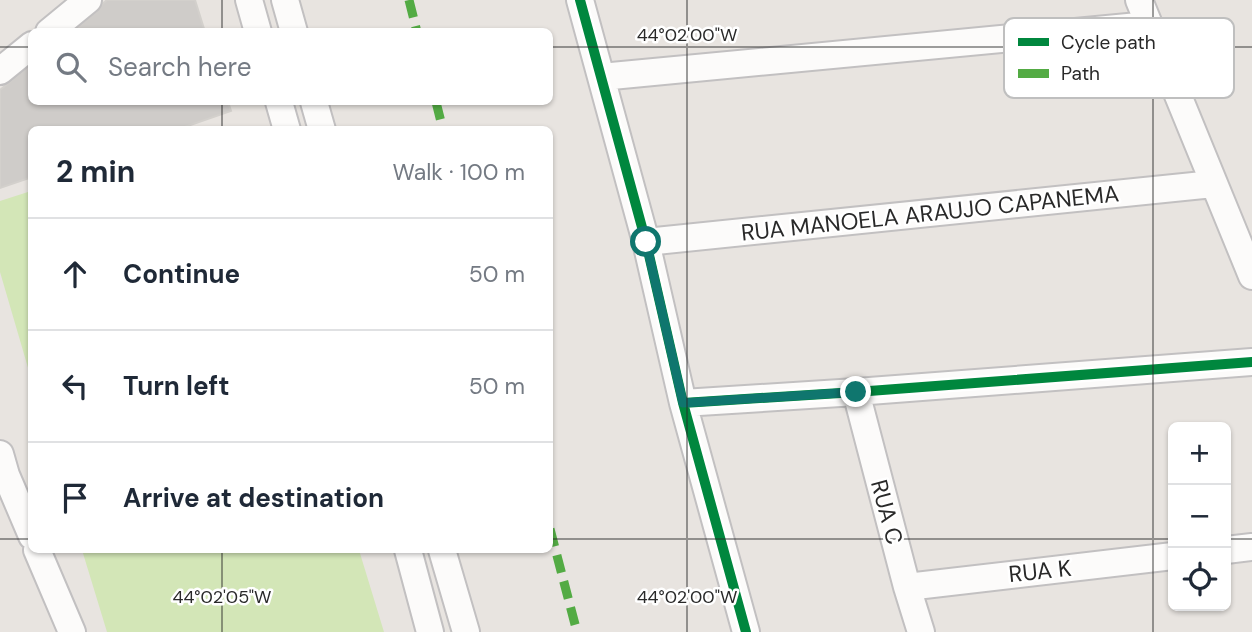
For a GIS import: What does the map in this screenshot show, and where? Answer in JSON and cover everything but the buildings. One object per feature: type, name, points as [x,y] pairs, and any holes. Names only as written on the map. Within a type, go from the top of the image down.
[{"type":"street","points":[[54,28],[88,0]]},
{"type":"street","points":[[249,0],[257,28]]},
{"type":"street","points":[[285,0],[293,28]]},
{"type":"street","points":[[580,0],[646,242],[683,403],[746,632]]},
{"type":"street","points":[[1139,0],[1146,18]]},
{"type":"street","points":[[601,77],[1004,38]]},
{"type":"street","points":[[0,71],[28,48]]},
{"type":"street","points":[[1179,98],[1252,276]]},
{"type":"street","points":[[280,105],[286,126]]},
{"type":"street","points":[[315,105],[321,126]]},
{"type":"street","name":"RUA MANOELA ARAUJO CAPANEMA","points":[[646,242],[1213,184]]},
{"type":"street","points":[[683,403],[1252,362]]},
{"type":"street","name":"RUA C","points":[[856,392],[920,632]]},
{"type":"street","points":[[2,470],[28,527]]},
{"type":"street","points":[[1231,549],[1252,547]]},
{"type":"street","points":[[38,553],[67,629]]},
{"type":"street","points":[[409,553],[430,632]]},
{"type":"street","points":[[443,553],[464,630]]},
{"type":"street","name":"RUA K","points":[[907,587],[1168,557]]},
{"type":"green space","points":[[28,192],[28,368],[0,272],[0,201]]},
{"type":"green space","points":[[83,553],[360,553],[384,632],[107,632]]},
{"type":"marked path","points":[[409,0],[416,28]]},
{"type":"marked path","points":[[437,105],[442,126]]},
{"type":"marked path","points":[[553,540],[577,632]]},
{"type":"cycle path","points":[[580,0],[646,242],[683,403],[746,632]]},
{"type":"cycle path","points":[[683,403],[1252,362]]},
{"type":"route","points":[[646,242],[683,403],[856,392]]}]
